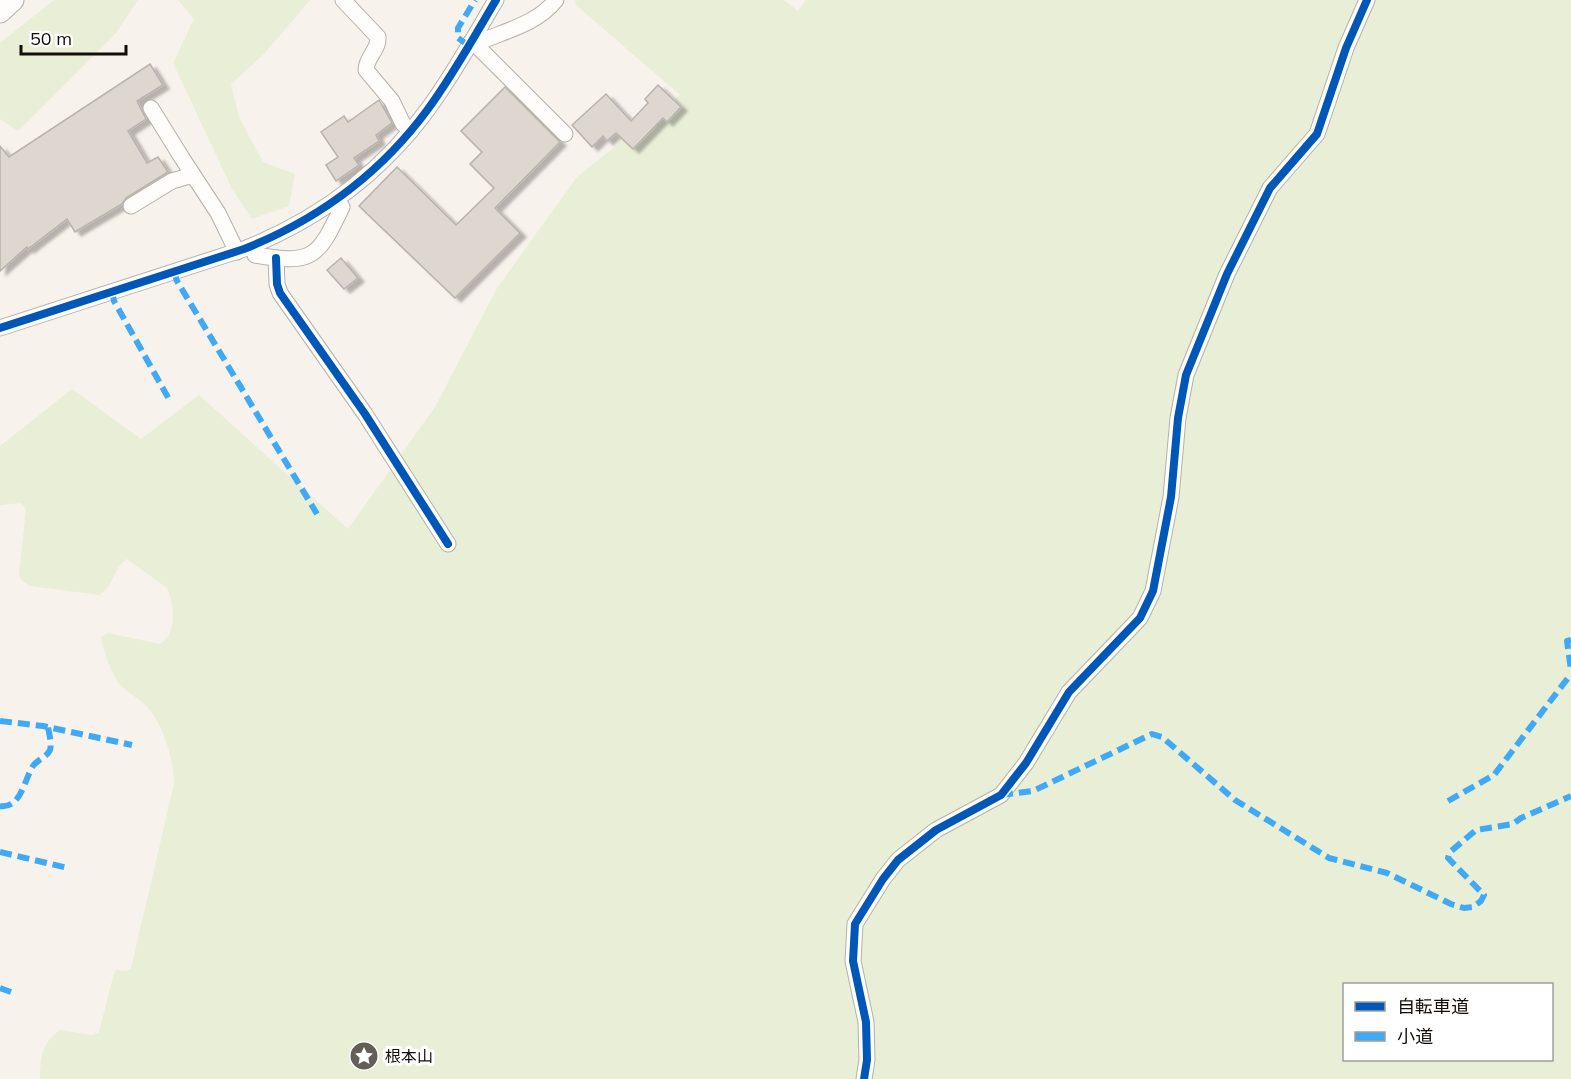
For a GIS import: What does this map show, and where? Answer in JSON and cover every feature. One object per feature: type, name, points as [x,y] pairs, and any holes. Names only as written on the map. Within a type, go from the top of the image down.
[{"type":"highway","points":[[0,12],[13,0]]},
{"type":"street","points":[[343,0],[378,37],[379,43],[366,64],[366,70],[392,101],[403,124],[411,131]]},
{"type":"street","points":[[0,328],[237,252],[301,222],[337,199],[369,173],[411,131],[474,45],[495,0]]},
{"type":"street","points":[[474,45],[532,21],[545,13],[556,0]]},
{"type":"street","points":[[864,1079],[867,1060],[866,1022],[853,961],[855,924],[883,879],[898,860],[936,830],[1001,795],[1026,763],[1068,692],[1140,618],[1153,591],[1171,497],[1178,418],[1186,375],[1227,274],[1270,188],[1317,134],[1346,48],[1366,0]]},
{"type":"street","points":[[474,45],[565,134]]},
{"type":"street","points":[[151,108],[218,213],[237,252]]},
{"type":"street","points":[[131,206],[172,181],[193,175]]},
{"type":"street","points":[[252,246],[255,255],[303,258],[320,248],[342,207],[337,199]]},
{"type":"street","points":[[276,258],[277,284],[280,293],[365,414],[448,544]]},
{"type":"green space","points":[[54,0],[138,0],[116,33],[18,131],[0,119],[0,43]]},
{"type":"green space","points":[[178,0],[310,0],[264,54],[231,84],[239,117],[263,162],[295,174],[289,206],[252,219],[232,189],[173,63],[194,19]]},
{"type":"green space","points":[[575,0],[784,0],[798,11],[806,0],[1571,0],[1571,1079],[40,1079],[43,1051],[49,1040],[60,1030],[92,1035],[99,1032],[114,973],[116,970],[126,971],[131,968],[174,784],[170,755],[164,735],[146,705],[117,681],[108,662],[101,637],[108,633],[160,644],[170,633],[173,610],[167,588],[127,559],[119,567],[108,588],[99,595],[30,586],[21,580],[19,574],[26,510],[21,503],[0,505],[0,446],[72,389],[141,439],[199,395],[348,529],[435,407],[497,288],[577,177],[680,95],[576,5]]},
{"type":"building","points":[[150,64],[163,85],[137,101],[146,119],[128,131],[147,163],[158,157],[168,172],[126,198],[122,204],[75,232],[67,219],[28,249],[27,247],[0,271],[0,146],[9,157]]},
{"type":"building","points":[[658,85],[681,107],[667,122],[663,118],[633,149],[616,133],[607,141],[603,136],[592,147],[572,125],[606,94],[631,121],[648,103],[645,99]]},
{"type":"building","points":[[505,87],[560,142],[495,208],[520,233],[455,298],[359,206],[397,167],[456,225],[494,188],[470,164],[482,152],[461,131]]},
{"type":"building","points":[[379,100],[392,123],[376,135],[379,141],[354,158],[359,165],[336,181],[326,165],[338,157],[321,132],[344,116],[348,122]]},
{"type":"building","points":[[341,258],[358,278],[344,289],[327,270]]},
{"type":"marked path","points":[[468,45],[458,38],[458,28],[475,0]]},
{"type":"marked path","points":[[174,272],[177,281],[317,514]]},
{"type":"marked path","points":[[112,292],[114,301],[170,401]]},
{"type":"marked path","points":[[1571,640],[1567,641],[1571,670]]},
{"type":"marked path","points":[[1448,801],[1494,775],[1571,674]]},
{"type":"marked path","points":[[0,721],[43,726],[132,745]]},
{"type":"marked path","points":[[0,806],[13,803],[21,792],[33,766],[49,752],[51,745],[48,727]]},
{"type":"marked path","points":[[1001,795],[1033,791],[1152,734],[1162,737],[1235,800],[1329,858],[1387,873],[1464,908],[1473,907],[1481,901],[1484,895],[1448,858],[1450,852],[1476,830],[1513,824],[1521,818],[1571,796]]},
{"type":"marked path","points":[[0,852],[68,868]]},
{"type":"marked path","points":[[0,988],[11,992]]},
{"type":"cycle path","points":[[0,328],[244,249],[297,224],[322,209],[368,174],[410,132],[446,83],[496,0]]},
{"type":"cycle path","points":[[864,1079],[867,1060],[866,1022],[853,961],[855,924],[883,879],[898,860],[936,830],[1001,795],[1026,763],[1069,692],[1140,618],[1153,591],[1171,497],[1178,418],[1186,375],[1227,274],[1270,188],[1317,134],[1346,48],[1367,0]]},
{"type":"cycle path","points":[[276,258],[277,284],[280,293],[365,414],[448,544]]},
{"type":"place","name":"根本山","points":[[364,1056]]}]
